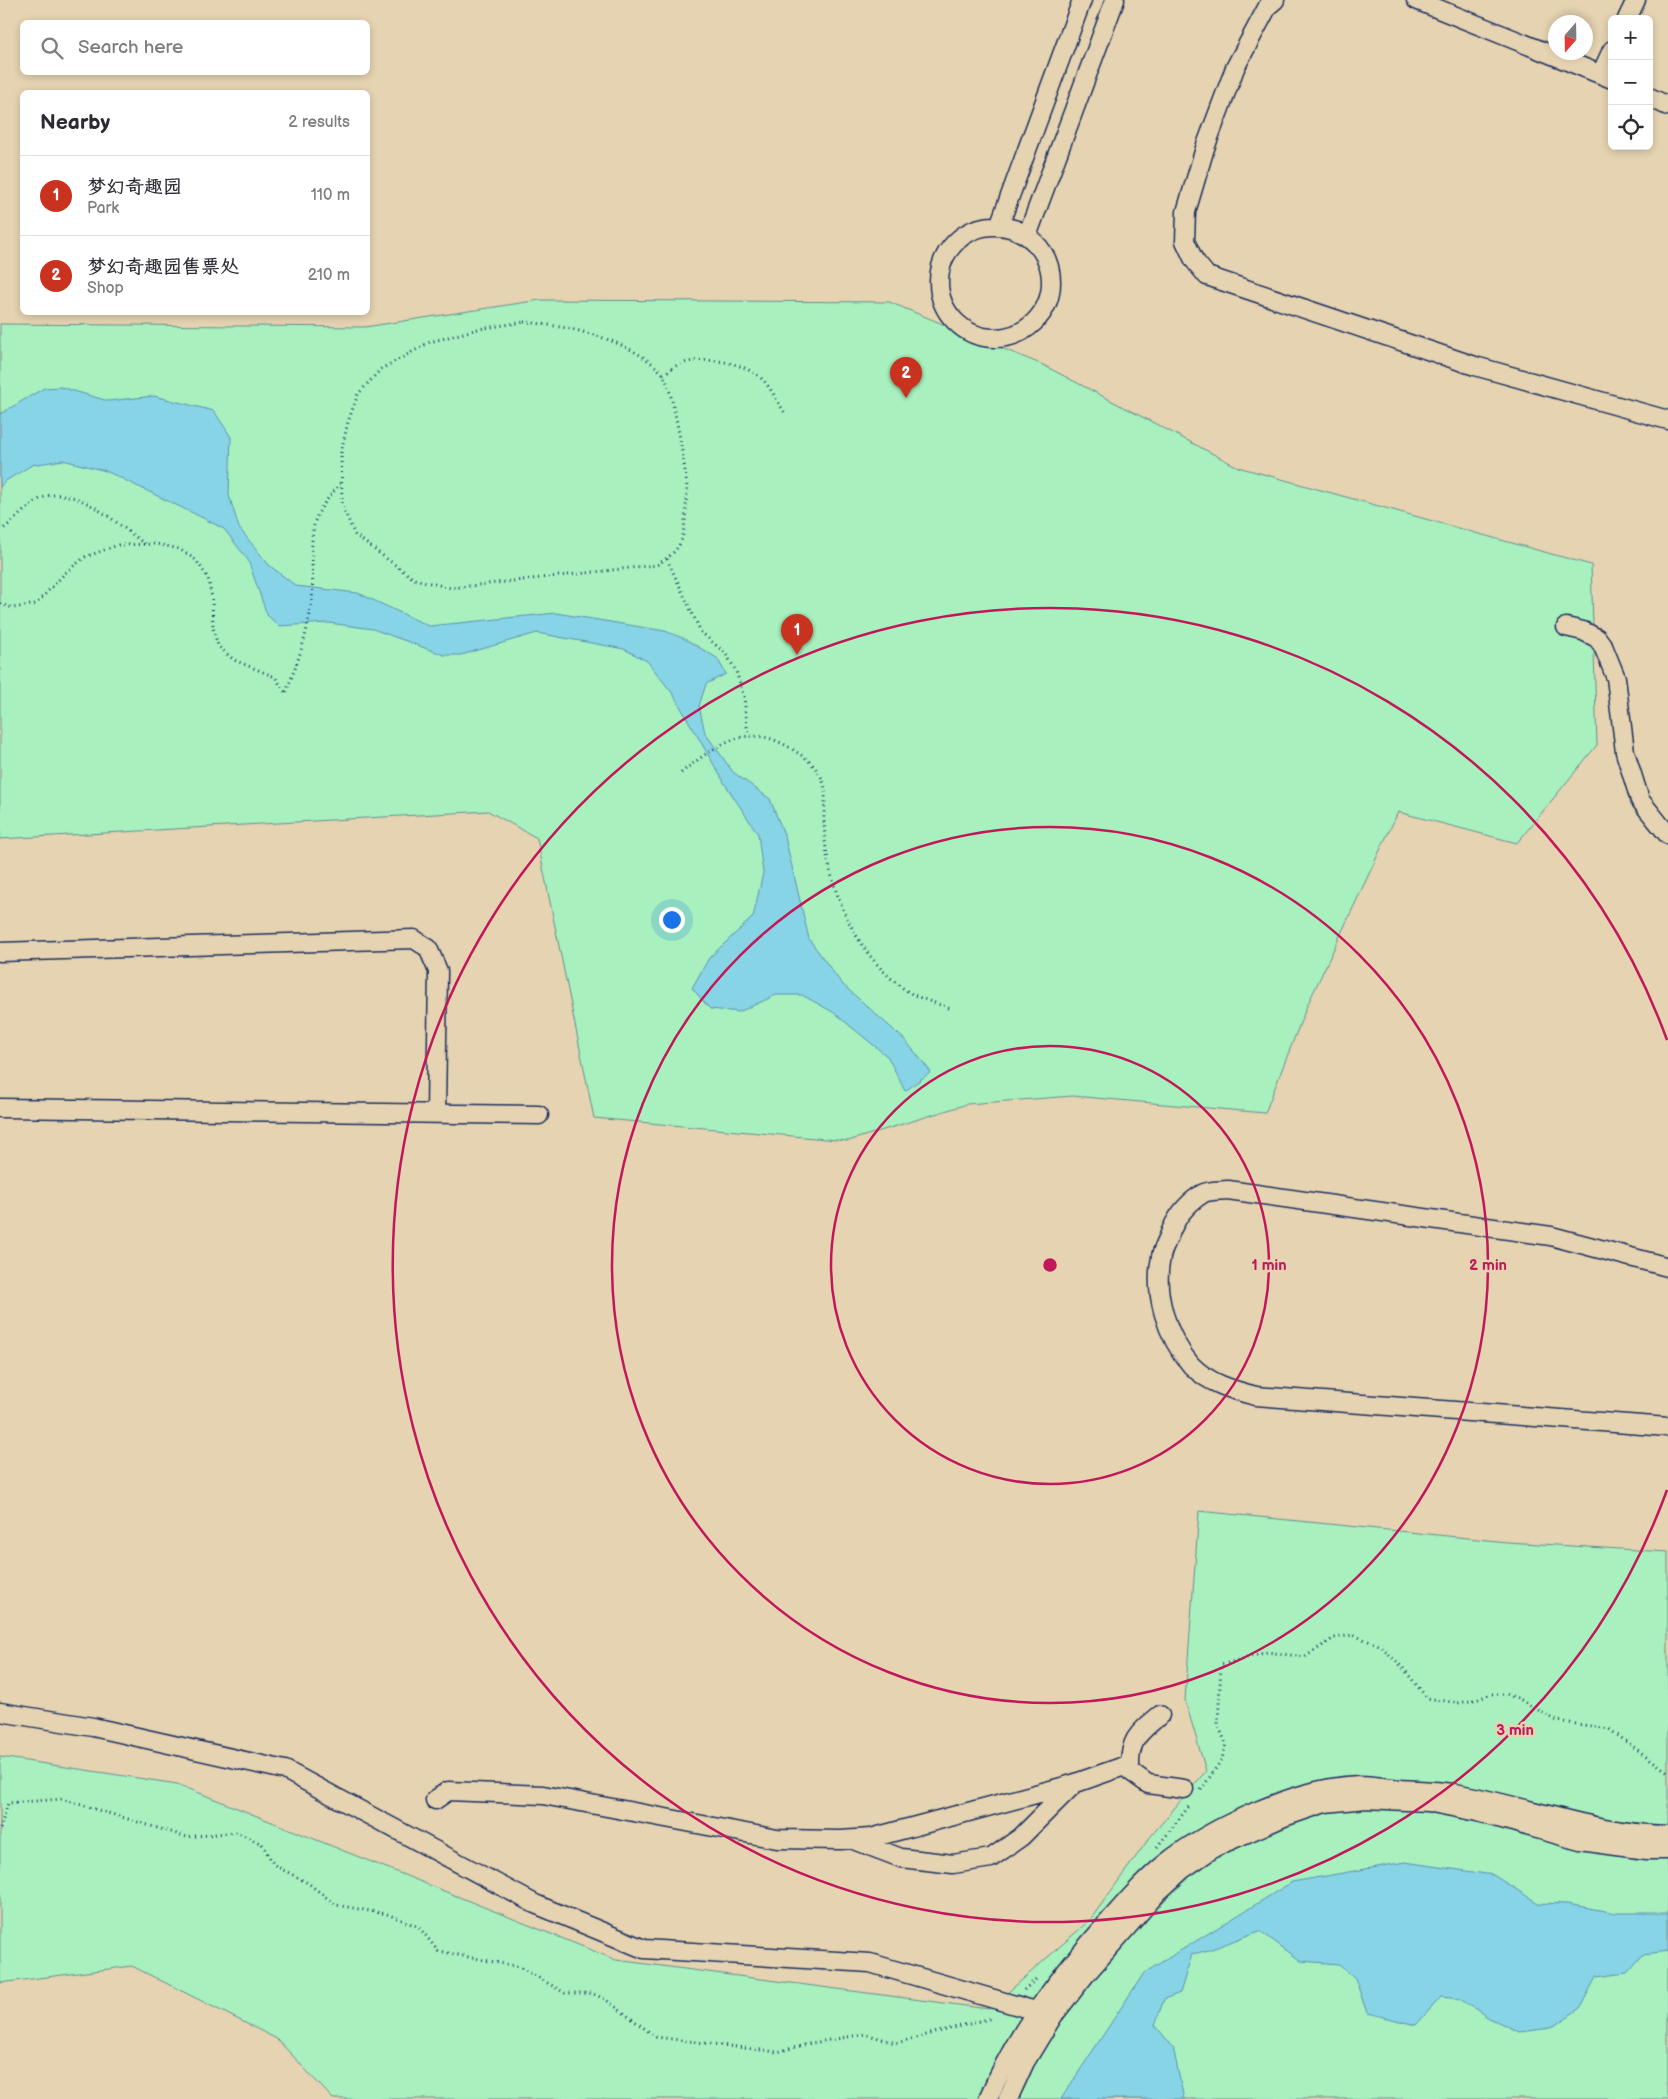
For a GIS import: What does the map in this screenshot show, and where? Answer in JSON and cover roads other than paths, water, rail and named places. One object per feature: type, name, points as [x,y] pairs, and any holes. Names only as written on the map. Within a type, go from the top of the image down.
[{"type":"street","points":[[999,226],[1082,0]]},
{"type":"street","points":[[1028,236],[1115,0]]},
{"type":"street","points":[[1275,0],[1268,6],[1235,68],[1205,148],[1186,212],[1185,241],[1194,260],[1207,276],[1475,366],[1668,420]]},
{"type":"street","points":[[1416,0],[1606,76],[1610,60]]},
{"type":"street","points":[[1629,15],[1636,0]]},
{"type":"street","points":[[1653,99],[1668,106]]},
{"type":"street","points":[[999,226],[1014,229],[1028,236],[1040,248],[1048,264],[1051,282],[1049,299],[1040,315],[1028,328],[1012,336],[994,338],[977,335],[960,326],[948,313],[940,297],[938,279],[942,262],[951,246],[965,234],[981,227],[999,226]]},
{"type":"street","points":[[1566,627],[1583,630],[1598,638],[1603,646],[1616,678],[1625,752],[1640,800],[1668,835]]},
{"type":"street","points":[[0,952],[414,939],[428,948],[438,971],[436,1114]]},
{"type":"street","points":[[0,1108],[539,1116]]},
{"type":"street","points":[[1668,1267],[1551,1236],[1228,1190],[1203,1193],[1182,1210],[1161,1257],[1158,1283],[1164,1314],[1174,1342],[1192,1366],[1216,1384],[1233,1391],[1256,1396],[1668,1428]]},
{"type":"street","points":[[0,1712],[93,1727],[285,1770],[535,1904],[644,1949],[870,1963],[1053,2016]]},
{"type":"street","points":[[1160,1715],[1138,1733],[1129,1755],[1130,1771],[1148,1784],[1190,1796]]},
{"type":"street","points":[[435,1800],[448,1791],[543,1796],[778,1839],[854,1840],[870,1838],[1073,1784],[1130,1764]]},
{"type":"street","points":[[854,1840],[901,1858],[953,1864],[991,1858],[1021,1837],[1073,1784]]},
{"type":"street","points":[[988,2099],[1023,2029],[1060,1976],[1134,1892],[1166,1863],[1207,1834],[1258,1810],[1318,1792],[1358,1786],[1453,1793],[1588,1826],[1652,1834],[1668,1834]]},
{"type":"street","points":[[1008,2099],[1026,2062],[1053,2016],[1086,1974],[1157,1893],[1183,1869],[1215,1847],[1284,1817],[1324,1803],[1366,1800],[1427,1802],[1477,1812],[1580,1842],[1646,1850],[1668,1850]]},
{"type":"water","points":[[61,387],[108,401],[154,396],[214,411],[231,437],[229,495],[239,528],[269,565],[296,586],[358,593],[429,626],[556,613],[665,631],[683,638],[717,658],[726,674],[706,684],[699,706],[705,733],[733,772],[770,799],[785,837],[809,939],[842,984],[905,1040],[931,1072],[905,1091],[888,1057],[833,1012],[802,995],[776,995],[739,1012],[710,1009],[692,988],[709,958],[753,917],[763,873],[758,834],[725,784],[673,694],[647,661],[624,649],[537,633],[461,655],[444,655],[373,629],[329,623],[279,626],[267,615],[248,560],[224,529],[203,518],[106,471],[63,460],[32,465],[7,480],[0,487],[0,414],[44,388]]},
{"type":"water","points":[[1405,1862],[1493,1875],[1538,1903],[1567,1904],[1616,1913],[1668,1913],[1668,1952],[1643,1955],[1627,1973],[1596,1977],[1580,2008],[1551,2028],[1520,2032],[1489,2018],[1460,1999],[1441,1997],[1416,2025],[1367,2013],[1355,1978],[1339,1964],[1301,1961],[1260,1931],[1210,1950],[1192,1954],[1180,1993],[1164,1999],[1155,2025],[1173,2047],[1184,2099],[1061,2099],[1144,1973],[1292,1882]]},
{"type":"place","name":"梦幻奇趣园售票处","points":[[906,398]]},
{"type":"place","name":"梦幻奇趣园","points":[[797,655]]}]
